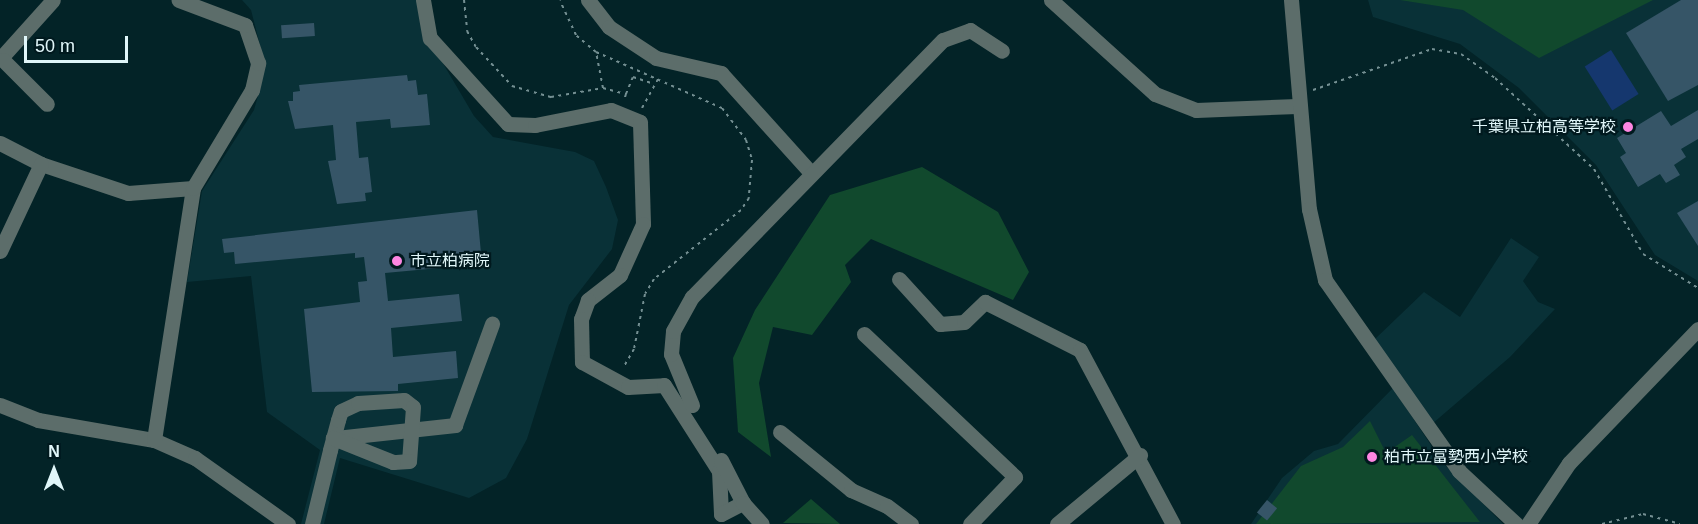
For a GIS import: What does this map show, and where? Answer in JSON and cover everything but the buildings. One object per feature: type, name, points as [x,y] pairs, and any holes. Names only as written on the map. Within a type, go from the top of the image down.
[{"type":"street","points":[[47,104],[2,59],[53,0]]},
{"type":"street","points":[[154,440],[193,188],[252,90],[258,63],[245,25],[179,0]]},
{"type":"street","points":[[423,0],[430,38],[508,124],[535,125],[611,110],[638,119],[646,194],[643,224],[620,275],[588,300],[580,329],[582,362],[611,381],[664,385],[674,394],[719,471],[721,514],[743,502]]},
{"type":"street","points":[[588,0],[609,27],[656,58],[721,73],[811,173]]},
{"type":"street","points":[[1051,0],[1155,94],[1196,110],[1296,101]]},
{"type":"street","points":[[1291,0],[1296,101],[1309,209],[1325,280],[1459,471],[1516,524]]},
{"type":"street","points":[[762,524],[743,502],[676,378],[673,331],[692,297],[811,173],[956,31],[983,34],[1002,51]]},
{"type":"street","points":[[0,142],[41,164],[128,193],[193,188]]},
{"type":"street","points":[[0,250],[41,164]]},
{"type":"street","points":[[899,279],[940,324],[964,322],[985,302],[1080,350],[1140,455],[1173,524]]},
{"type":"street","points":[[333,438],[455,425],[492,324]]},
{"type":"street","points":[[1528,524],[1569,463],[1698,329]]},
{"type":"street","points":[[864,334],[1015,477],[970,524]]},
{"type":"street","points":[[312,524],[333,438],[341,411],[358,403],[409,402],[412,455],[401,464],[333,438]]},
{"type":"street","points":[[0,405],[38,420],[154,440],[195,458],[288,524]]},
{"type":"street","points":[[780,432],[851,490],[887,506],[910,524]]},
{"type":"street","points":[[1057,524],[1140,455]]},
{"type":"path","points":[[464,0],[467,31],[483,58],[528,93],[569,97],[603,88],[596,52]]},
{"type":"path","points":[[560,0],[576,35],[596,52],[658,77],[730,117],[746,140],[752,176],[749,198],[734,219],[654,279],[645,294],[634,349],[611,381]]},
{"type":"path","points":[[1296,101],[1412,54],[1432,49],[1461,54],[1495,78],[1594,169],[1643,254],[1698,288]]},
{"type":"path","points":[[626,94],[633,76],[652,83]]},
{"type":"path","points":[[638,119],[652,83],[658,77]]},
{"type":"path","points":[[1602,524],[1643,514],[1680,524]]},
{"type":"shaded area","name":"市立柏病院","points":[[242,0],[417,0],[431,43],[474,116],[493,137],[575,152],[594,161],[606,187],[618,220],[612,249],[569,305],[527,439],[506,478],[469,498],[340,458],[324,524],[301,524],[320,450],[267,412],[251,276],[187,282],[202,191],[254,110],[261,85],[261,49],[251,10]]},
{"type":"shaded area","name":"千葉県立柏高等学校","points":[[1368,0],[1698,0],[1698,281],[1655,255],[1596,165],[1519,88],[1460,44],[1373,17]]},
{"type":"shaded area","points":[[1511,238],[1539,257],[1523,281],[1538,302],[1555,309],[1510,357],[1432,424],[1375,339],[1424,292],[1460,317]]},
{"type":"shaded area","name":"柏市立富勢西小学校","points":[[1393,388],[1442,462],[1503,524],[1251,524],[1282,478],[1314,451],[1338,444]]},
{"type":"green space","points":[[1400,0],[1653,0],[1539,58],[1463,10]]},
{"type":"green space","points":[[922,167],[998,212],[1029,272],[1013,300],[871,239],[845,265],[851,282],[812,335],[773,327],[759,383],[771,457],[738,432],[733,358],[755,310],[830,195]]},
{"type":"green space","name":"柏市立富勢西小学校","points":[[1370,421],[1386,453],[1412,435],[1480,522],[1256,524],[1301,466],[1343,447]]},
{"type":"green space","points":[[811,499],[840,524],[783,523]]},
{"type":"water","points":[[1611,50],[1639,94],[1612,111],[1585,66]]},
{"type":"place","name":"千葉県立柏高等学校","points":[[1628,127]]},
{"type":"place","name":"市立柏病院","points":[[397,261]]},
{"type":"place","name":"柏市立富勢西小学校","points":[[1372,457]]}]
